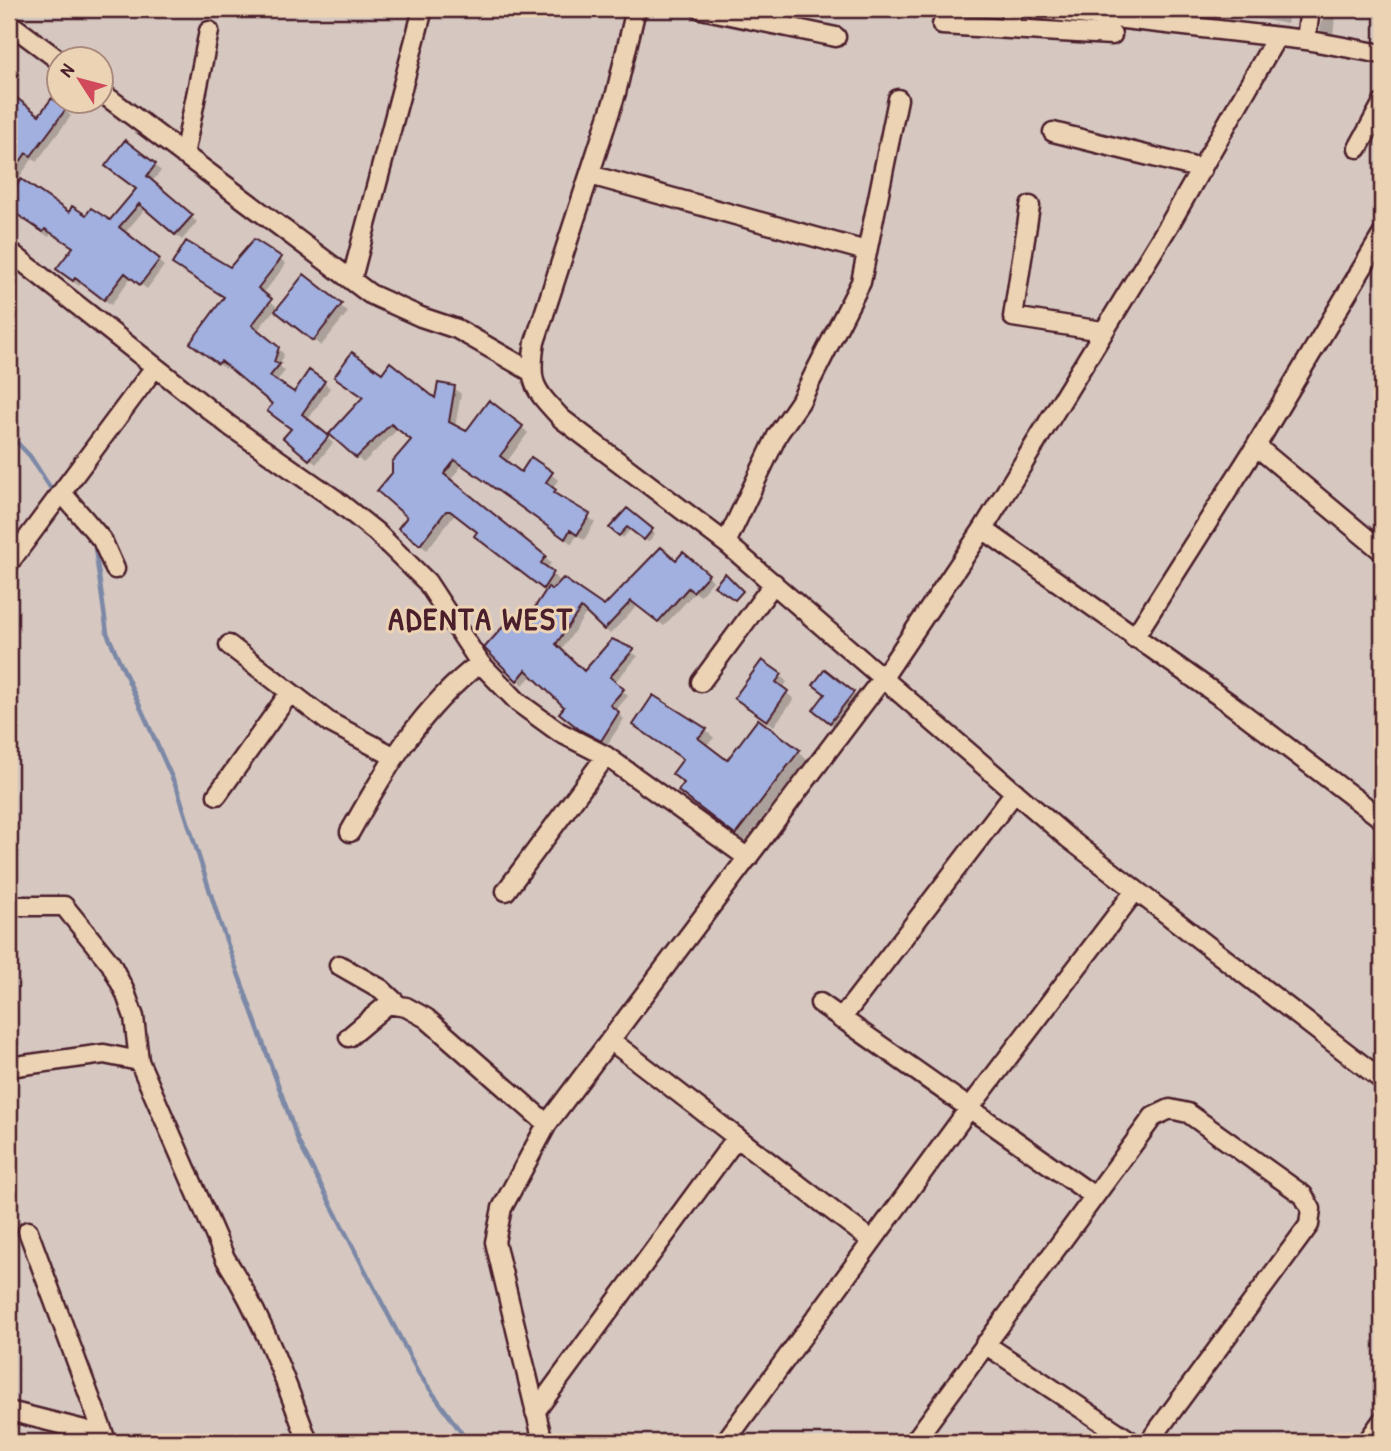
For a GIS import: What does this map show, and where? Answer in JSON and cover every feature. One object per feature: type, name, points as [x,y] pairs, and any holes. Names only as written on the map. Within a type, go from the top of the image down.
[{"type":"street","points":[[352,278],[423,9]]},
{"type":"street","points":[[636,9],[616,93],[535,342],[530,371],[539,394],[562,419],[628,472],[726,543],[774,583],[1015,792],[1135,891],[1382,1080]]},
{"type":"street","points":[[701,9],[836,37]]},
{"type":"street","points":[[1009,29],[1012,9]]},
{"type":"street","points":[[1036,9],[1307,40],[1382,54]]},
{"type":"street","points":[[1307,40],[1310,9]]},
{"type":"street","points":[[1065,33],[1069,12]]},
{"type":"street","points":[[9,23],[46,51]]},
{"type":"street","points":[[942,25],[1112,35]]},
{"type":"street","points":[[184,155],[209,31]]},
{"type":"street","points":[[543,1442],[495,1242],[502,1208],[547,1124],[883,679],[984,529],[1202,169],[1276,38]]},
{"type":"street","points":[[726,543],[779,434],[800,402],[861,282],[898,99]]},
{"type":"street","points":[[116,104],[370,294],[421,317],[457,328],[530,371]]},
{"type":"street","points":[[1358,148],[1382,104]]},
{"type":"street","points":[[1053,132],[1202,169]]},
{"type":"street","points":[[590,175],[866,251]]},
{"type":"street","points":[[1030,206],[1013,317],[1102,331]]},
{"type":"street","points":[[1134,638],[1256,446],[1382,234]]},
{"type":"street","points":[[9,251],[230,426],[337,500],[376,532],[427,582],[480,663],[519,703],[559,732],[606,756],[748,858]]},
{"type":"street","points":[[9,562],[155,368]]},
{"type":"street","points":[[1256,446],[1382,551]]},
{"type":"street","points":[[62,493],[102,540],[115,569]]},
{"type":"street","points":[[984,529],[1229,703],[1382,819]]},
{"type":"street","points":[[701,682],[774,583]]},
{"type":"street","points":[[229,645],[289,694],[329,722],[393,756]]},
{"type":"street","points":[[351,832],[393,756],[450,686],[480,663]]},
{"type":"street","points":[[217,795],[289,694]]},
{"type":"street","points":[[506,891],[606,756]]},
{"type":"street","points":[[841,1019],[1015,792]]},
{"type":"street","points":[[725,1442],[971,1106],[1135,891]]},
{"type":"street","points":[[9,906],[64,906],[75,916],[111,964],[134,1017],[139,1061],[225,1258],[244,1288],[276,1356],[308,1442]]},
{"type":"street","points":[[339,965],[381,989],[397,1004],[426,1018],[547,1124]]},
{"type":"street","points":[[820,1003],[971,1106],[1094,1196]]},
{"type":"street","points":[[349,1037],[388,1004],[397,1004]]},
{"type":"street","points":[[610,1040],[872,1241]]},
{"type":"street","points":[[9,1068],[104,1054],[139,1061]]},
{"type":"street","points":[[914,1442],[1153,1117],[1170,1109],[1188,1113],[1303,1195],[1311,1209],[1309,1225],[1149,1442]]},
{"type":"street","points":[[535,1412],[737,1138]]},
{"type":"street","points":[[28,1231],[105,1439]]},
{"type":"street","points":[[985,1344],[1132,1442]]},
{"type":"street","points":[[9,1411],[105,1439]]},
{"type":"street","points":[[1367,1442],[1382,1421]]},
{"type":"building","points":[[9,92],[39,115],[46,106],[46,116],[61,116],[31,156],[26,153],[9,178]]},
{"type":"building","points":[[125,140],[156,164],[147,176],[193,215],[175,235],[139,204],[119,227],[160,259],[140,285],[125,273],[104,300],[75,278],[73,281],[56,269],[73,247],[45,229],[43,232],[9,209],[9,197],[21,179],[69,212],[72,206],[86,215],[91,208],[110,220],[136,189],[105,166]]},
{"type":"building","points":[[254,239],[282,257],[258,288],[272,299],[252,325],[279,347],[274,362],[280,364],[270,376],[294,392],[309,370],[325,381],[302,414],[329,436],[309,460],[283,438],[291,429],[267,411],[272,404],[221,361],[218,364],[190,343],[224,297],[172,264],[186,241],[230,267]]},
{"type":"building","points":[[304,274],[342,304],[313,341],[275,311]]},
{"type":"building","points":[[352,352],[382,373],[390,362],[435,398],[438,383],[455,386],[449,422],[466,431],[489,400],[523,426],[500,456],[521,472],[531,457],[553,472],[546,482],[556,490],[554,493],[590,514],[577,535],[570,530],[565,539],[455,460],[444,474],[546,556],[541,563],[554,572],[543,589],[474,536],[477,532],[450,511],[446,511],[420,545],[398,528],[407,517],[377,491],[392,473],[392,462],[411,440],[391,424],[356,458],[329,434],[363,397],[334,377]]},
{"type":"building","points":[[627,508],[653,529],[644,540],[627,527],[619,536],[609,528]]},
{"type":"building","points":[[661,547],[676,560],[683,552],[709,574],[693,592],[688,588],[658,622],[631,601],[604,630],[581,608],[556,644],[584,671],[612,639],[634,649],[610,677],[624,689],[610,705],[619,712],[601,741],[580,730],[559,713],[564,707],[526,670],[517,681],[484,648],[509,620],[520,630],[548,587],[552,590],[563,578],[604,606]]},
{"type":"building","points":[[725,573],[743,591],[735,600],[714,586]]},
{"type":"building","points":[[762,660],[782,674],[776,682],[788,691],[767,721],[734,698]]},
{"type":"building","points":[[825,669],[854,692],[830,723],[813,710],[825,694],[813,685]]},
{"type":"building","points":[[653,695],[707,729],[698,738],[727,760],[758,719],[800,750],[735,835],[678,791],[684,783],[672,774],[683,759],[633,725]]},
{"type":"waterway","points":[[9,434],[30,456],[55,495]]},
{"type":"waterway","points":[[59,503],[83,530]]},
{"type":"waterway","points":[[94,541],[107,633],[178,791],[220,923],[299,1143],[419,1374],[468,1442]]},
{"type":"district","name":"ADENTA WEST","points":[[481,618]]}]
